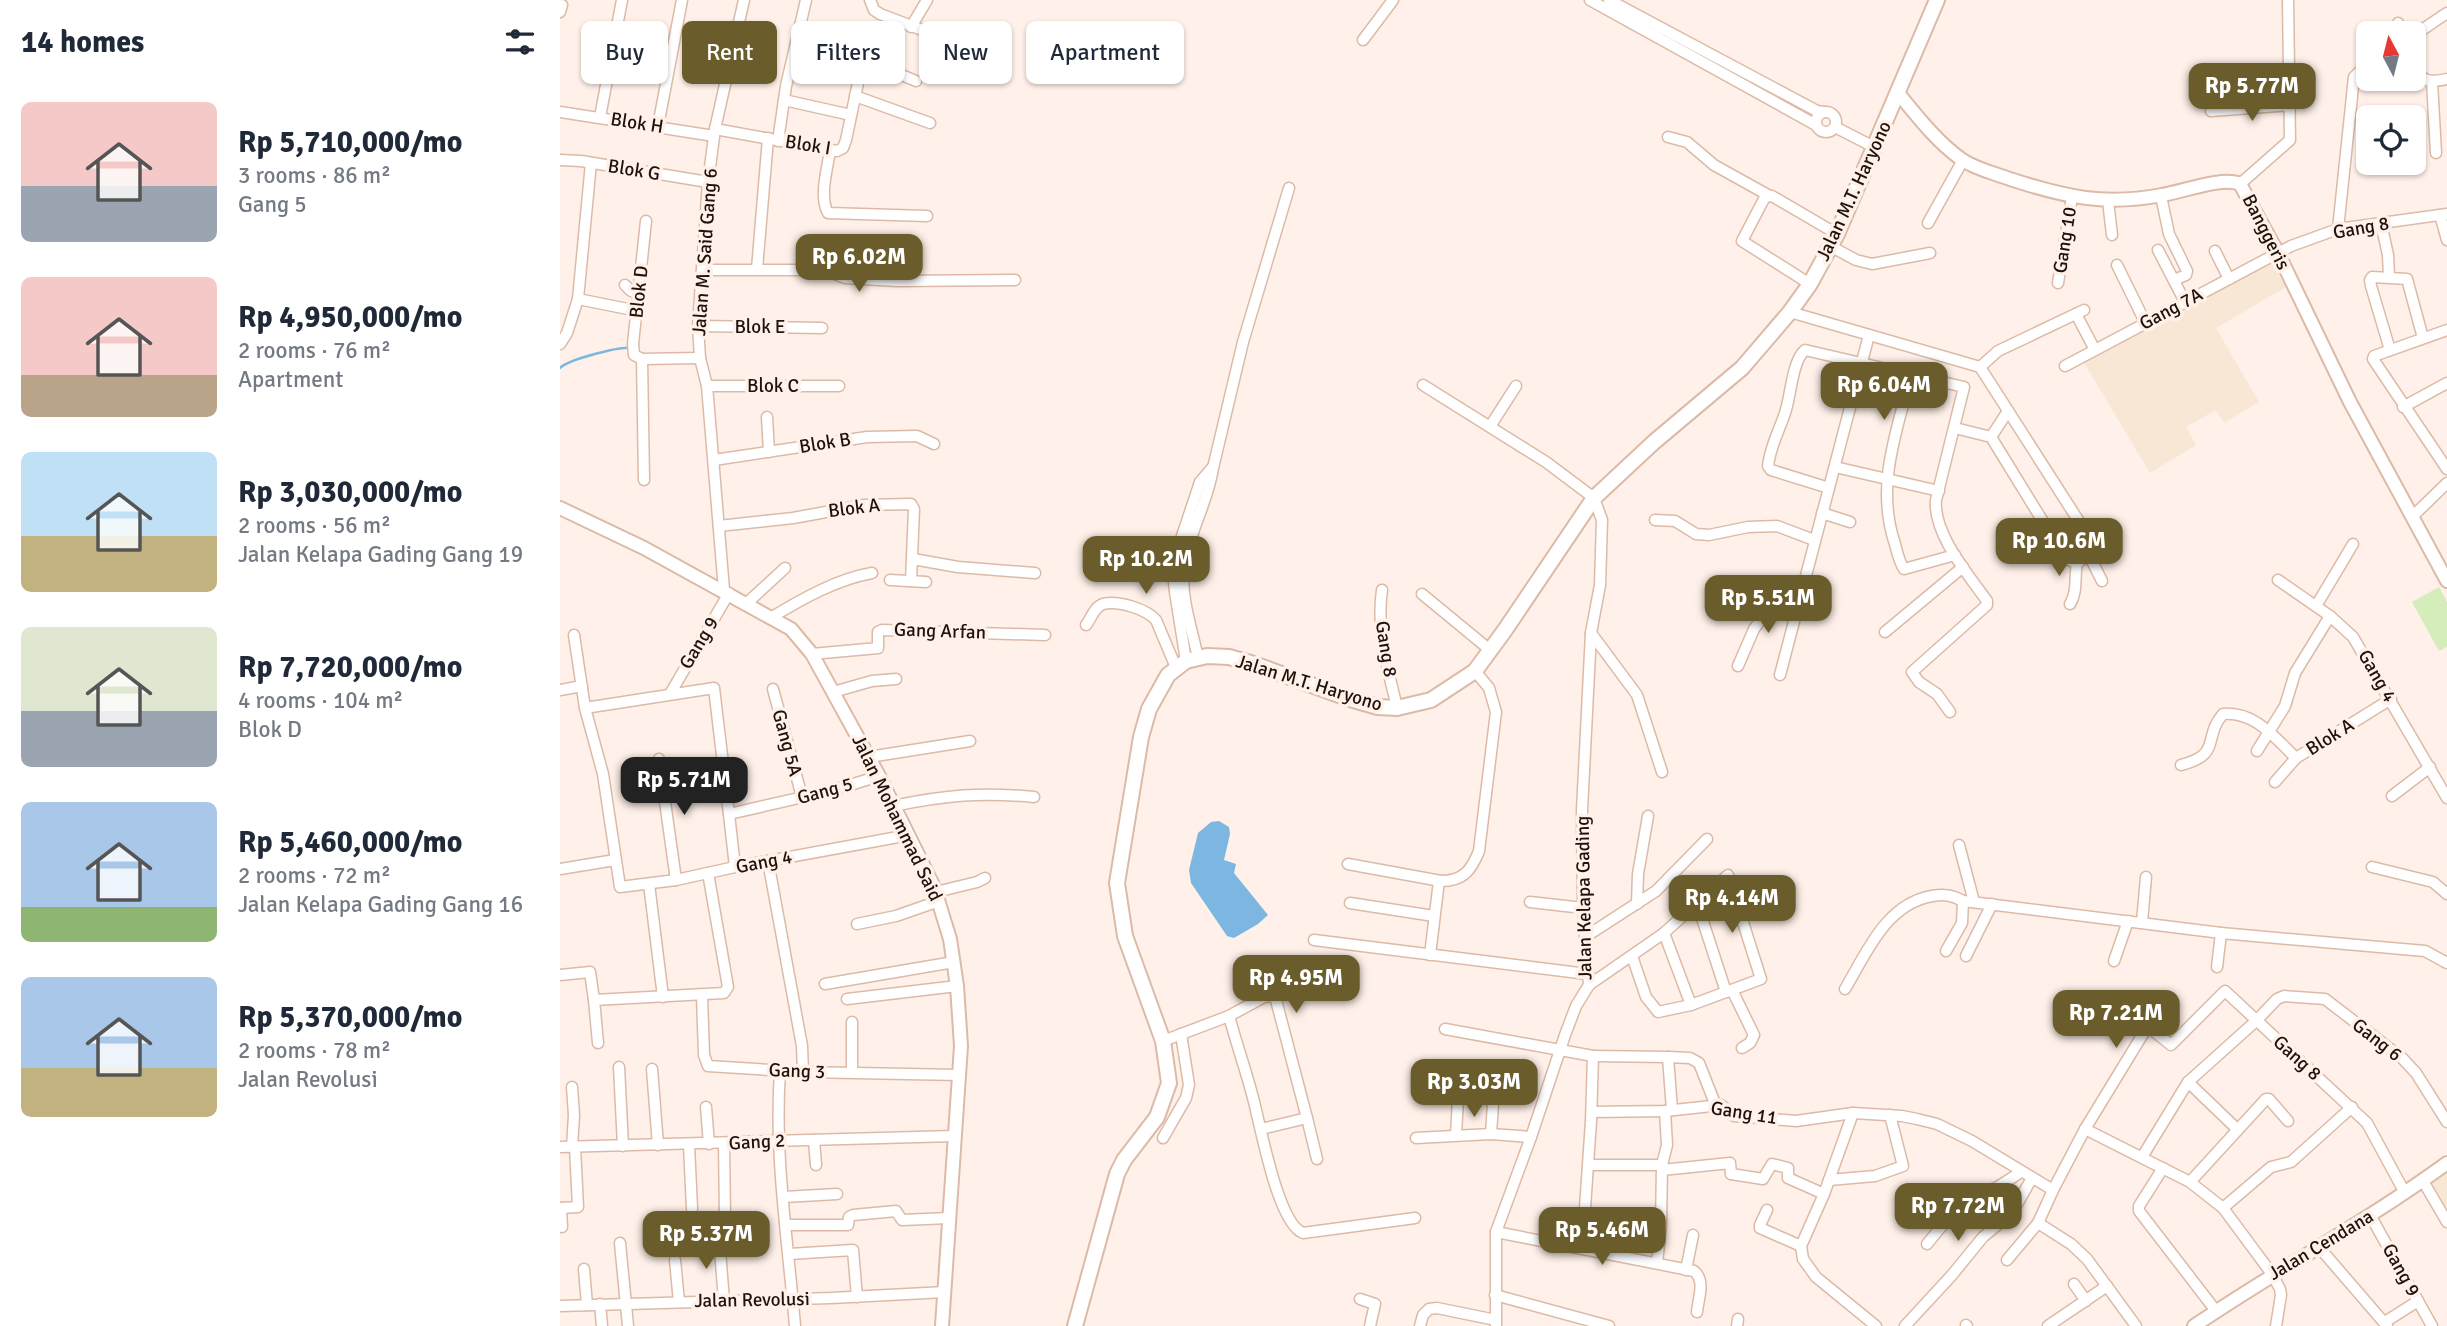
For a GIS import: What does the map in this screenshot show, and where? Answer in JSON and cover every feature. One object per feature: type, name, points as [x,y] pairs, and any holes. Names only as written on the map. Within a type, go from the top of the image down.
[{"type":"main road","name":"Jalan M.T. Haryono","points":[[1187,663],[1208,656],[1228,657],[1350,699],[1378,707],[1397,708],[1431,700],[1475,671],[1594,498],[1654,442],[1742,368],[1810,284],[1834,240],[1937,0]]},
{"type":"main road","points":[[1075,1326],[1117,1174],[1124,1160],[1157,1116],[1169,1083],[1163,1041],[1129,951],[1117,883],[1141,737],[1157,692],[1168,675],[1187,663]]},
{"type":"street","points":[[600,117],[622,0]]},
{"type":"street","points":[[658,126],[682,0]]},
{"type":"street","name":"Jalan M. Said Gang 6","points":[[727,592],[707,386],[700,358],[699,290],[714,133],[744,0]]},
{"type":"street","points":[[757,269],[773,139],[806,0]]},
{"type":"street","points":[[870,0],[876,11],[919,30]]},
{"type":"street","points":[[911,27],[928,0]]},
{"type":"street","points":[[1363,40],[1393,0]]},
{"type":"street","points":[[1590,0],[1606,2],[1820,112],[1830,113],[1834,116],[1835,127]]},
{"type":"street","points":[[2240,184],[2288,142],[2290,136],[2288,0]]},
{"type":"street","points":[[1606,2],[1825,132],[1835,127]]},
{"type":"street","points":[[2426,27],[2447,13]]},
{"type":"street","name":"Blok I","points":[[714,133],[773,139],[830,151],[843,148],[861,69],[867,63],[916,81]]},
{"type":"street","points":[[2338,229],[2356,75]]},
{"type":"street","points":[[2426,80],[2432,82],[2447,79]]},
{"type":"street","points":[[2432,82],[2436,153]]},
{"type":"street","name":"Banggeris","points":[[1898,93],[1930,131],[1963,160],[1979,168],[2072,197],[2108,201],[2161,196],[2228,181],[2240,184],[2278,253],[2350,402],[2447,581]]},
{"type":"street","points":[[855,96],[930,123]]},
{"type":"street","points":[[784,100],[851,115]]},
{"type":"street","points":[[2211,111],[2290,105]]},
{"type":"street","name":"Blok H","points":[[560,112],[714,133]]},
{"type":"street","points":[[1816,125],[1820,112]]},
{"type":"street","points":[[1835,127],[1874,147]]},
{"type":"street","points":[[1668,137],[1687,142],[1705,159],[1768,195],[1834,240],[1856,260],[1872,264],[1930,253]]},
{"type":"street","points":[[830,151],[824,204],[828,213],[927,216]]},
{"type":"street","name":"Blok G","points":[[560,160],[708,182]]},
{"type":"street","points":[[1927,223],[1963,160]]},
{"type":"street","points":[[560,344],[567,333],[578,299],[592,163]]},
{"type":"street","points":[[1187,663],[1173,573],[1176,554],[1200,482],[1213,468],[1243,342],[1289,188]]},
{"type":"street","points":[[1768,195],[1742,241],[1810,284]]},
{"type":"street","points":[[2161,196],[2169,234],[2187,271],[2186,275],[2174,280]]},
{"type":"street","name":"Gang 10","points":[[2058,283],[2072,197]]},
{"type":"street","points":[[2108,201],[2112,235]]},
{"type":"street","points":[[2444,215],[2447,240]]},
{"type":"street","name":"Gang 8","points":[[2278,253],[2338,229],[2444,215]]},
{"type":"street","name":"Blok D","points":[[644,480],[638,357],[633,344],[646,220]]},
{"type":"street","points":[[2381,223],[2388,255],[2389,276]]},
{"type":"street","points":[[2158,250],[2185,302]]},
{"type":"street","points":[[2215,251],[2229,279]]},
{"type":"street","name":"Gang 7A","points":[[2065,366],[2278,253]]},
{"type":"street","points":[[2117,265],[2145,322]]},
{"type":"street","points":[[703,270],[819,270],[840,277],[897,281],[1015,280]]},
{"type":"street","points":[[2390,350],[2370,279],[2372,277],[2407,279],[2423,338]]},
{"type":"street","points":[[625,285],[631,292],[640,293]]},
{"type":"street","points":[[578,299],[638,312]]},
{"type":"street","points":[[1790,312],[1980,368],[2087,534],[2090,555],[2102,581]]},
{"type":"street","points":[[1980,368],[1998,351],[2080,312],[2095,350]]},
{"type":"street","name":"Blok E","points":[[698,326],[822,328]]},
{"type":"street","points":[[2447,330],[2374,356],[2373,359],[2447,469]]},
{"type":"street","points":[[1780,675],[1869,335]]},
{"type":"street","points":[[1829,488],[1771,470],[1768,463],[1801,352],[1809,349],[1964,387],[1936,500],[1936,516],[1955,555],[1987,601],[1987,605],[1912,672],[1919,682],[1937,694],[1950,712]]},
{"type":"street","points":[[638,357],[700,358]]},
{"type":"street","points":[[1911,374],[1886,478],[1887,516],[1902,567],[1910,569],[1955,555]]},
{"type":"street","points":[[2403,407],[2447,383]]},
{"type":"street","points":[[1423,385],[1491,425],[1594,498]]},
{"type":"street","name":"Blok C","points":[[707,386],[839,386]]},
{"type":"street","points":[[1491,425],[1516,386]]},
{"type":"street","points":[[1991,437],[2008,411]]},
{"type":"street","points":[[767,417],[769,452]]},
{"type":"street","points":[[1955,428],[1991,437],[2066,559],[2077,563]]},
{"type":"street","name":"Blok B","points":[[714,460],[867,437],[917,436],[934,444]]},
{"type":"street","points":[[1835,467],[1939,491]]},
{"type":"street","points":[[2413,516],[2447,483]]},
{"type":"street","name":"Jalan Kelapa Gading","points":[[1496,1323],[1496,1232],[1576,1006],[1588,980],[1583,908],[1582,810],[1591,633],[1601,569],[1602,520],[1594,498]]},
{"type":"street","name":"Blok A","points":[[719,526],[793,518],[864,505],[909,504],[914,509],[911,581]]},
{"type":"street","name":"Jalan Mohammad Said","points":[[560,508],[644,548],[791,629],[812,654],[869,757],[938,896],[954,962],[961,1023],[942,1326]]},
{"type":"street","points":[[1822,513],[1850,522]]},
{"type":"street","points":[[1655,520],[1675,521],[1696,534],[1709,535],[1748,527],[1777,526],[1814,540]]},
{"type":"street","points":[[2316,606],[2353,544]]},
{"type":"street","points":[[2070,604],[2076,593],[2074,576],[2077,563],[2090,555]]},
{"type":"street","points":[[913,559],[958,567],[1035,573]]},
{"type":"street","points":[[747,603],[785,568]]},
{"type":"street","points":[[1885,632],[1963,568]]},
{"type":"street","points":[[772,617],[838,583],[872,573]]},
{"type":"street","points":[[890,580],[926,582]]},
{"type":"street","name":"Gang 4","points":[[2278,580],[2330,616],[2356,640],[2445,788]]},
{"type":"street","name":"Gang 8","points":[[1382,590],[1379,620],[1397,708]]},
{"type":"street","points":[[1738,666],[1754,629],[1781,592],[1787,591],[1801,597]]},
{"type":"street","name":"Gang 9","points":[[670,694],[727,592]]},
{"type":"street","points":[[1422,594],[1490,650]]},
{"type":"street","points":[[1086,625],[1095,609],[1104,604],[1133,608],[1151,614],[1187,663]]},
{"type":"street","points":[[2257,751],[2285,706],[2299,666],[2330,616]]},
{"type":"street","name":"Gang Arfan","points":[[812,654],[878,648],[878,632],[882,630],[1045,635]]},
{"type":"street","points":[[1591,633],[1637,695],[1662,772]]},
{"type":"street","points":[[560,869],[615,860],[603,774],[585,708],[574,635]]},
{"type":"street","points":[[1348,864],[1439,881],[1453,881],[1466,875],[1474,865],[1479,851],[1496,712],[1489,688],[1475,671]]},
{"type":"street","points":[[833,692],[872,681],[896,680]]},
{"type":"street","points":[[560,690],[582,686]]},
{"type":"street","points":[[585,708],[714,688],[735,867]]},
{"type":"street","name":"Gang 5A","points":[[773,690],[802,797]]},
{"type":"street","name":"Blok A","points":[[2275,782],[2296,758],[2390,699]]},
{"type":"street","points":[[2181,765],[2196,761],[2208,751],[2217,724],[2224,714],[2238,714],[2251,719],[2296,758]]},
{"type":"street","points":[[869,757],[970,741]]},
{"type":"street","points":[[659,759],[676,880]]},
{"type":"street","points":[[2392,796],[2430,767]]},
{"type":"street","name":"Gang 5","points":[[729,814],[879,776]]},
{"type":"street","points":[[893,806],[970,794],[1034,797]]},
{"type":"street","points":[[1637,904],[1648,816]]},
{"type":"street","name":"Gang 4","points":[[615,860],[620,887],[676,880],[909,835]]},
{"type":"street","points":[[1586,937],[1656,891],[1707,839]]},
{"type":"street","points":[[1946,951],[1962,923],[1969,901],[1959,845]]},
{"type":"street","points":[[768,861],[802,1046],[803,1072]]},
{"type":"street","points":[[2372,867],[2433,882],[2447,894]]},
{"type":"street","points":[[594,1000],[724,993],[728,987],[708,873]]},
{"type":"street","points":[[1314,940],[1588,980],[1632,956],[1664,933],[1728,875],[1761,978],[1759,981],[1663,1013],[1655,1011],[1646,997],[1632,956]]},
{"type":"street","points":[[2141,922],[2146,877]]},
{"type":"street","points":[[857,924],[896,916],[985,878]]},
{"type":"street","points":[[1430,955],[1439,881]]},
{"type":"street","points":[[649,884],[663,996]]},
{"type":"street","points":[[1845,989],[1891,916],[1920,898],[1950,895],[1969,901],[2221,933],[2425,951],[2447,963]]},
{"type":"street","points":[[1530,902],[1583,908]]},
{"type":"street","points":[[1697,902],[1729,991],[1754,1035],[1750,1043],[1742,1048]]},
{"type":"street","points":[[1350,903],[1434,916]]},
{"type":"street","points":[[1966,956],[1992,904]]},
{"type":"street","points":[[2114,961],[2128,921]]},
{"type":"street","points":[[1664,933],[1691,1005]]},
{"type":"street","points":[[2217,967],[2221,933]]},
{"type":"street","points":[[565,960],[563,974],[590,972],[598,1043]]},
{"type":"street","points":[[825,984],[954,962]]},
{"type":"street","points":[[847,999],[957,986]]},
{"type":"street","name":"Gang 8","points":[[2085,1129],[2146,1029],[2150,1028],[2171,1044],[2226,991],[2367,1123],[2405,1193]]},
{"type":"street","name":"Gang 3","points":[[702,995],[704,1055],[708,1066],[803,1072],[959,1075]]},
{"type":"street","points":[[1163,1041],[1229,1016],[1264,997],[1272,996],[1276,1000],[1317,1159]]},
{"type":"street","name":"Gang 6","points":[[2256,1021],[2280,997],[2325,999],[2402,1058],[2416,1073],[2447,1122]]},
{"type":"street","points":[[1229,1016],[1269,1166],[1287,1215],[1298,1231],[1303,1233],[1415,1218]]},
{"type":"street","points":[[2143,1157],[2188,1082],[2256,1021]]},
{"type":"street","points":[[852,1022],[852,1072]]},
{"type":"street","points":[[1445,1030],[1593,1056],[1690,1058],[1699,1063],[1716,1106]]},
{"type":"street","points":[[1163,1138],[1186,1098],[1189,1085],[1181,1034]]},
{"type":"street","points":[[1585,1208],[1593,1056]]},
{"type":"street","points":[[1657,1263],[1662,1167],[1669,1111],[1668,1057]]},
{"type":"street","points":[[619,1066],[623,1146]]},
{"type":"street","points":[[652,1069],[658,1145]]},
{"type":"street","points":[[780,1071],[779,1141],[795,1326]]},
{"type":"street","points":[[1456,1135],[1459,1079]]},
{"type":"street","points":[[2188,1082],[2237,1129]]},
{"type":"street","points":[[562,1227],[560,1208],[578,1207],[572,1087]]},
{"type":"street","points":[[2190,1182],[2267,1098],[2288,1121]]},
{"type":"street","points":[[1491,1134],[1493,1104]]},
{"type":"street","name":"Gang 11","points":[[1592,1112],[1669,1111],[1724,1106],[1734,1116],[1796,1121],[1853,1113],[1902,1116],[1937,1125],[1972,1141],[2053,1190]]},
{"type":"street","points":[[706,1107],[709,1144]]},
{"type":"street","points":[[2223,1208],[2271,1167],[2291,1162],[2352,1107]]},
{"type":"street","points":[[1853,1113],[1824,1194],[1801,1246],[1804,1259],[1816,1277],[1876,1326]]},
{"type":"street","points":[[1829,1180],[1875,1176],[1903,1166],[1889,1115]]},
{"type":"street","points":[[1261,1129],[1307,1118]]},
{"type":"street","points":[[2007,1260],[2038,1223],[2085,1129],[2190,1182],[2223,1208],[2272,1274],[2281,1295],[2276,1326]]},
{"type":"street","points":[[1416,1138],[1491,1134],[1531,1137]]},
{"type":"street","name":"Gang 2","points":[[560,1147],[954,1136]]},
{"type":"street","points":[[814,1140],[816,1165]]},
{"type":"street","points":[[689,1144],[692,1209]]},
{"type":"street","points":[[724,1144],[725,1216]]},
{"type":"street","points":[[1589,1165],[1662,1167],[1730,1163],[1732,1174],[1764,1179],[1771,1164],[1788,1168],[1788,1178],[1824,1194]]},
{"type":"street","name":"Jalan Cendana","points":[[2194,1326],[2272,1274],[2405,1193],[2447,1163]]},
{"type":"street","points":[[2162,1168],[2138,1211],[2216,1311]]},
{"type":"street","points":[[1927,1244],[1963,1200],[1996,1188],[2021,1172]]},
{"type":"street","points":[[1905,1326],[1988,1231],[2012,1213],[2032,1178]]},
{"type":"street","points":[[2423,1181],[2447,1222]]},
{"type":"street","points":[[784,1197],[837,1194]]},
{"type":"street","points":[[1767,1210],[1760,1228],[1801,1246]]},
{"type":"street","points":[[786,1226],[826,1223],[845,1226],[848,1225],[850,1216],[896,1211],[902,1220],[949,1218]]},
{"type":"street","name":"Gang 9","points":[[2370,1215],[2432,1326]]},
{"type":"street","points":[[2038,1223],[2071,1244],[2087,1259],[2136,1326]]},
{"type":"street","points":[[1496,1232],[1697,1273],[1700,1278],[1696,1312]]},
{"type":"street","points":[[1686,1270],[1693,1235]]},
{"type":"street","points":[[695,1242],[742,1236]]},
{"type":"street","points":[[719,1238],[724,1301]]},
{"type":"street","points":[[620,1243],[628,1326]]},
{"type":"street","points":[[2318,1246],[2386,1325],[2418,1301]]},
{"type":"street","points":[[789,1254],[853,1250],[856,1297]]},
{"type":"street","points":[[675,1260],[679,1302]]},
{"type":"street","points":[[584,1269],[587,1305]]},
{"type":"street","points":[[2074,1284],[2086,1301]]},
{"type":"street","points":[[2048,1326],[2107,1286]]},
{"type":"street","name":"Jalan Revolusi","points":[[560,1306],[945,1292]]},
{"type":"street","points":[[1495,1295],[1609,1326]]},
{"type":"street","points":[[1360,1299],[1375,1304],[1370,1326]]},
{"type":"street","points":[[600,1304],[602,1326]]},
{"type":"street","points":[[1420,1326],[1423,1315],[1429,1309],[1437,1308],[1496,1323]]},
{"type":"shaded area","points":[[2270,260],[2286,287],[2216,328],[2259,402],[2224,423],[2216,410],[2186,427],[2196,445],[2150,473],[2083,361]]},
{"type":"shaded area","points":[[2447,1171],[2447,1220],[2427,1184]]},
{"type":"green space","points":[[2439,587],[2447,602],[2447,647],[2439,651],[2412,602]]},
{"type":"water","points":[[1219,821],[1229,827],[1230,834],[1224,860],[1236,864],[1234,873],[1268,915],[1234,938],[1227,936],[1191,883],[1189,870],[1198,833],[1211,822]]},
{"type":"waterway","points":[[560,368],[594,354],[631,348]]}]
